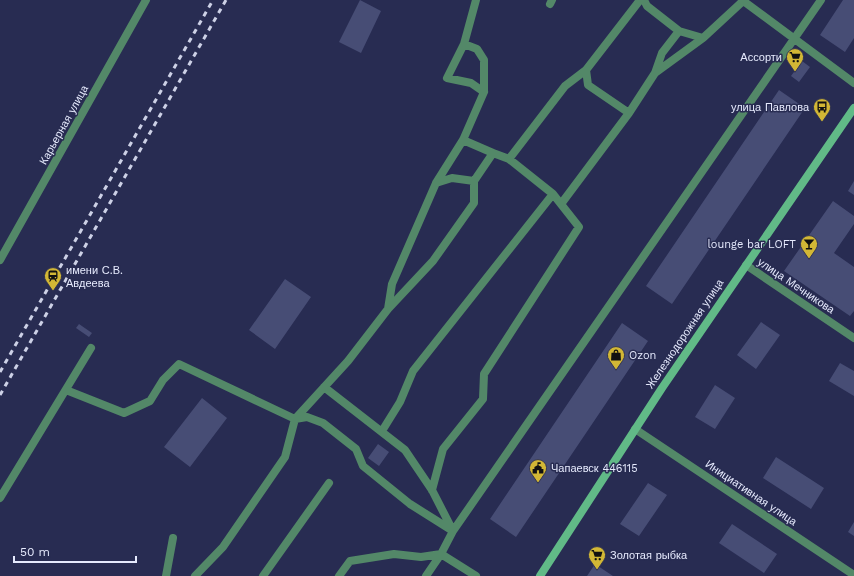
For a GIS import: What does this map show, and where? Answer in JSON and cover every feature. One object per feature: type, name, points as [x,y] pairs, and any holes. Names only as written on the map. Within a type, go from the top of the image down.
[{"type":"main road","name":"Железнодорожная улица","points":[[540,576],[635,429],[854,108]]},
{"type":"street","name":"Карьерная улица","points":[[0,260],[146,0]]},
{"type":"street","points":[[476,0],[464,44],[447,78],[471,83],[484,92]]},
{"type":"street","points":[[508,159],[564,86],[586,70],[640,0]]},
{"type":"street","points":[[644,0],[647,6],[679,31],[703,38]]},
{"type":"street","points":[[426,576],[442,554],[453,531],[821,0]]},
{"type":"street","points":[[655,73],[703,38],[743,1],[854,83]]},
{"type":"street","points":[[561,204],[629,113],[655,73],[662,53],[679,31]]},
{"type":"street","points":[[388,309],[392,284],[436,183],[463,140],[484,92],[484,60],[477,49],[464,44]]},
{"type":"street","points":[[586,70],[588,85],[629,113]]},
{"type":"street","points":[[432,490],[443,449],[483,399],[484,374],[579,227],[552,194],[508,159],[492,154],[463,140]]},
{"type":"street","points":[[195,576],[223,546],[285,457],[296,419],[348,361],[388,309],[433,261],[474,203],[474,182],[492,154]]},
{"type":"street","points":[[436,183],[452,178],[474,182]]},
{"type":"street","points":[[382,431],[400,402],[413,372],[552,194]]},
{"type":"street","name":"улица Мечникова","points":[[746,265],[854,338]]},
{"type":"street","points":[[0,498],[91,348]]},
{"type":"street","points":[[66,390],[124,413],[150,401],[163,380],[179,364],[296,419],[307,417],[323,423],[356,449],[363,466],[410,504],[453,531]]},
{"type":"street","points":[[324,387],[405,450],[432,490],[453,531]]},
{"type":"street","name":"Инициативная улица","points":[[635,429],[854,575]]},
{"type":"street","points":[[263,576],[329,483]]},
{"type":"street","points":[[166,576],[172,538]]},
{"type":"street","points":[[339,576],[350,561],[394,554],[421,557],[442,554],[476,576]]},
{"type":"building","points":[[360,0],[381,11],[361,53],[339,42]]},
{"type":"building","points":[[843,0],[854,0],[854,38],[845,52],[820,35]]},
{"type":"building","points":[[802,61],[810,67],[799,82],[791,76]]},
{"type":"building","points":[[779,90],[805,108],[672,304],[646,286]]},
{"type":"building","points":[[854,181],[854,195],[848,191]]},
{"type":"building","points":[[833,201],[854,216],[854,224],[834,253],[854,267],[854,311],[850,316],[784,271]]},
{"type":"building","points":[[285,279],[311,297],[275,349],[249,330]]},
{"type":"building","points":[[761,322],[780,335],[756,369],[737,355]]},
{"type":"building","points":[[622,323],[648,341],[516,537],[490,519]]},
{"type":"building","points":[[79,324],[92,333],[89,337],[76,328]]},
{"type":"building","points":[[840,363],[854,371],[854,396],[829,381]]},
{"type":"building","points":[[715,385],[735,398],[715,429],[695,417]]},
{"type":"building","points":[[202,398],[227,418],[190,467],[164,447]]},
{"type":"building","points":[[378,444],[389,452],[379,466],[368,458]]},
{"type":"building","points":[[776,457],[824,488],[811,509],[763,478]]},
{"type":"building","points":[[648,483],[667,495],[639,536],[620,524]]},
{"type":"building","points":[[854,522],[854,536],[848,532]]},
{"type":"building","points":[[732,524],[777,554],[764,573],[719,543]]},
{"type":"building","name":"Золотая рыбка","points":[[595,564],[613,576],[587,576]]},
{"type":"railway","points":[[0,372],[213,0]]},
{"type":"railway","points":[[0,395],[226,0]]},
{"type":"place","name":"Ассорти","points":[[795,72]]},
{"type":"place","name":"улица Павлова","points":[[822,122]]},
{"type":"place","name":"lounge bar LOFT","points":[[809,259]]},
{"type":"place","name":"имени С.В. Авдеева","points":[[53,291]]},
{"type":"place","name":"Ozon","points":[[616,370]]},
{"type":"place","name":"Чапаевск 446115","points":[[538,483]]},
{"type":"place","name":"Золотая рыбка","points":[[597,570]]}]
